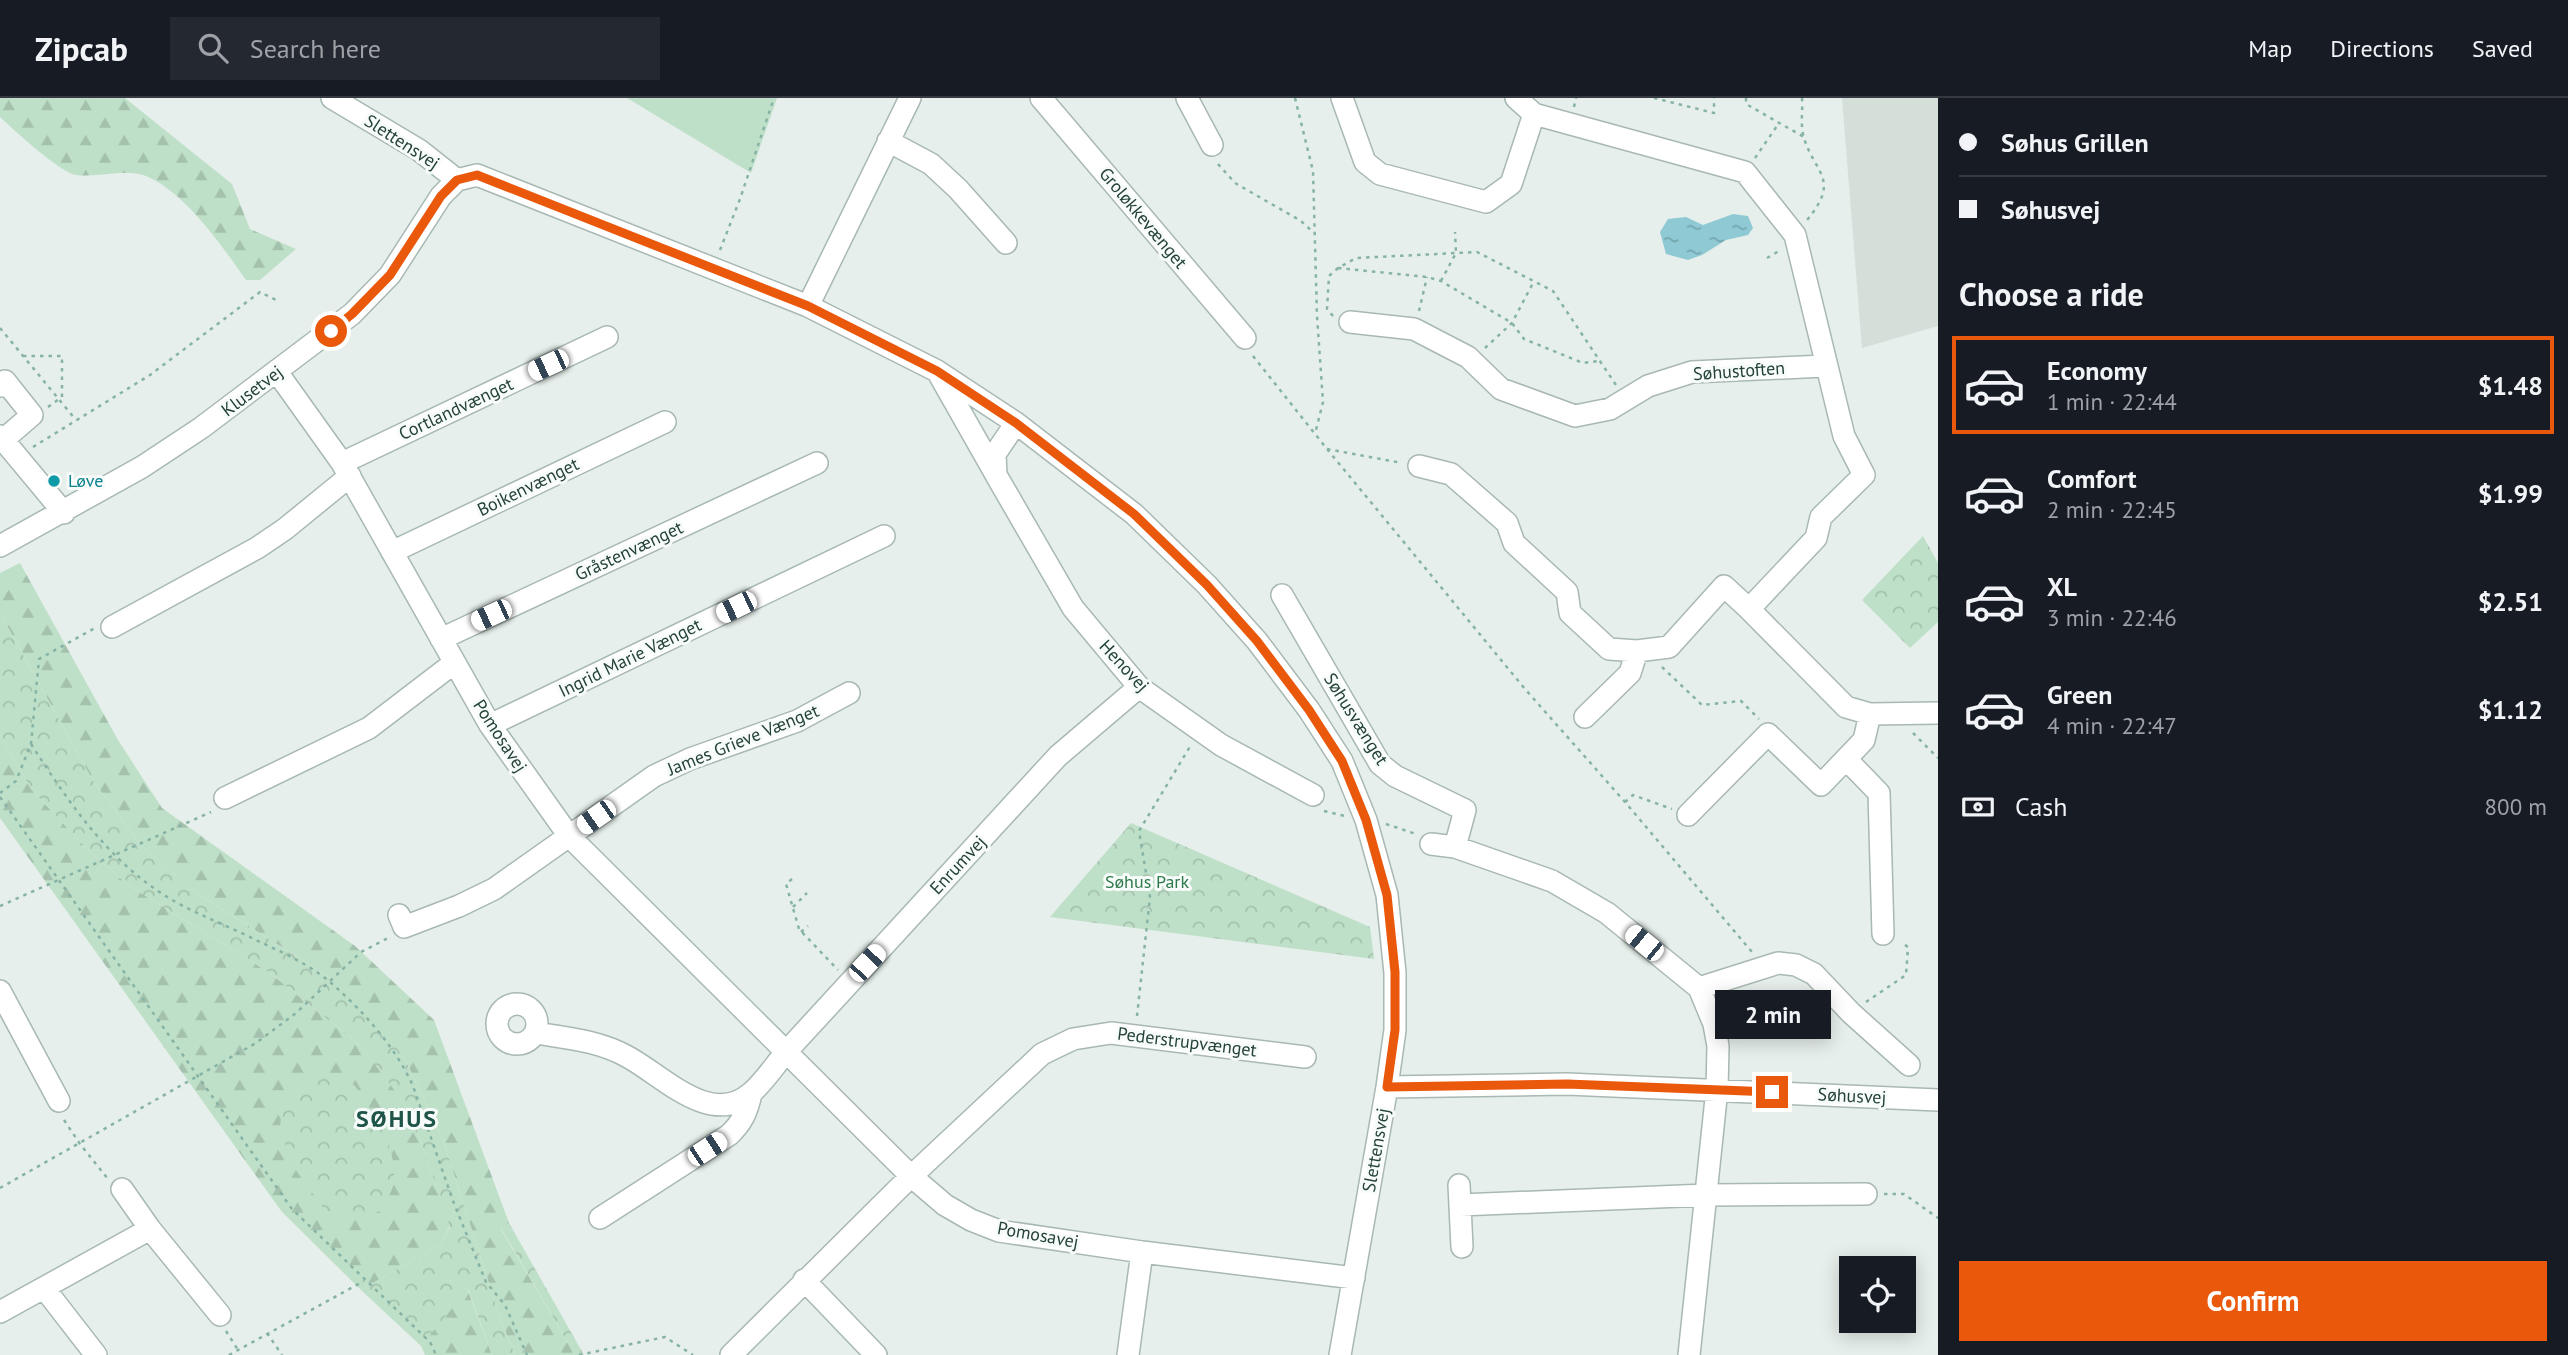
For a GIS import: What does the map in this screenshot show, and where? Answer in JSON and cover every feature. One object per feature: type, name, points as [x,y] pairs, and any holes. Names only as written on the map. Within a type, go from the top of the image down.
[{"type":"street","name":"Slettensvej","points":[[332,98],[419,150],[457,180],[477,175],[808,306],[937,371],[1016,423],[1134,514],[1207,585],[1257,641],[1309,710],[1342,761],[1366,820],[1387,895],[1395,1030],[1340,1355]]},
{"type":"street","points":[[808,306],[910,98]]},
{"type":"street","name":"Groløkkevænget","points":[[1041,98],[1245,338]]},
{"type":"street","points":[[1187,98],[1212,145]]},
{"type":"street","points":[[1342,98],[1365,162],[1380,174],[1486,202],[1511,184],[1534,114]]},
{"type":"street","points":[[1516,98],[1534,114],[1745,172],[1795,235],[1844,436],[1864,475],[1821,517],[1816,538],[1749,609]]},
{"type":"street","points":[[888,141],[931,164],[958,189],[1006,243]]},
{"type":"street","name":"Klusetvej","points":[[0,546],[64,513],[162,454],[277,372],[352,314],[390,275],[441,196],[457,180]]},
{"type":"street","name":"Søhustoften","points":[[1350,322],[1414,329],[1472,361],[1502,389],[1575,415],[1610,409],[1648,386],[1692,372],[1825,366]]},
{"type":"street","name":"Cortlandvænget","points":[[112,627],[285,530],[346,469],[607,337]]},
{"type":"street","name":"Henovej","points":[[937,371],[1073,608],[1139,687],[1222,745],[1313,795]]},
{"type":"street","name":"Pomosavej","points":[[277,372],[346,469],[490,725],[569,836],[911,1176],[945,1205],[971,1220],[999,1231],[1354,1278]]},
{"type":"street","points":[[0,386],[5,381],[32,415],[7,444],[64,513]]},
{"type":"street","name":"Boikenvænget","points":[[392,552],[665,422]]},
{"type":"street","points":[[996,475],[995,454],[1016,423]]},
{"type":"street","name":"Gråstenvænget","points":[[441,639],[817,463]]},
{"type":"street","points":[[1419,466],[1451,474],[1507,523],[1514,543],[1567,592],[1570,613],[1609,649],[1643,650],[1669,647],[1724,586],[1846,707],[1870,715],[1938,713]]},
{"type":"street","name":"Ingrid Marie Vænget","points":[[490,725],[884,536]]},
{"type":"street","name":"Søhusvænget","points":[[1282,595],[1380,764],[1395,776],[1465,810],[1455,847]]},
{"type":"street","points":[[1585,717],[1630,673],[1643,650]]},
{"type":"street","points":[[225,798],[369,728],[454,663]]},
{"type":"street","name":"Enrumvej","points":[[786,1052],[1058,756],[1139,687]]},
{"type":"street","name":"James Grieve Vænget","points":[[402,921],[459,906],[494,889],[654,776],[690,759],[797,722],[849,693]]},
{"type":"street","points":[[1688,815],[1768,734],[1821,785],[1864,740],[1870,715]]},
{"type":"street","points":[[1846,760],[1879,793],[1883,934]]},
{"type":"street","points":[[1431,844],[1455,847],[1552,881],[1607,913],[1699,988],[1714,1024],[1718,1046],[1717,1089],[1689,1355]]},
{"type":"street","points":[[1699,988],[1778,963],[1796,965],[1814,974],[1851,1013],[1909,1065]]},
{"type":"street","points":[[0,991],[5,1013],[60,1101]]},
{"type":"street","points":[[536,1033],[598,1044],[618,1052],[701,1103],[721,1106],[751,1094],[786,1052]]},
{"type":"street","name":"Pederstrupvænget","points":[[731,1355],[911,1176],[1042,1054],[1073,1039],[1111,1033],[1305,1057]]},
{"type":"street","name":"Søhusvej","points":[[1387,1087],[1567,1084],[1938,1100]]},
{"type":"street","points":[[600,1218],[729,1135],[740,1124],[748,1110],[751,1094]]},
{"type":"street","points":[[122,1189],[150,1229],[220,1315]]},
{"type":"street","points":[[1462,1247],[1460,1195],[1866,1194]]},
{"type":"street","points":[[0,1312],[150,1229]]},
{"type":"street","points":[[1128,1355],[1142,1252]]},
{"type":"street","points":[[804,1280],[876,1355]]},
{"type":"street","points":[[44,1288],[96,1355]]},
{"type":"path","points":[[712,268],[740,199],[774,98]]},
{"type":"path","points":[[1295,98],[1313,171],[1322,402],[1315,434]]},
{"type":"path","points":[[1654,98],[1714,113],[1714,98]]},
{"type":"path","points":[[1746,98],[1746,104],[1804,137]]},
{"type":"path","points":[[1767,258],[1777,253],[1795,235],[1813,213],[1824,190],[1823,175],[1804,137],[1802,98]]},
{"type":"path","points":[[1745,172],[1779,123]]},
{"type":"path","points":[[1212,145],[1214,160],[1234,183],[1301,221],[1314,233]]},
{"type":"path","points":[[1441,281],[1456,253],[1455,232]]},
{"type":"path","points":[[1350,322],[1331,316],[1327,309],[1329,276],[1356,258],[1477,252],[1553,291],[1626,399]]},
{"type":"path","points":[[1338,268],[1427,277],[1441,281],[1512,323],[1524,339],[1583,363],[1598,361]]},
{"type":"path","points":[[1414,329],[1427,277]]},
{"type":"path","points":[[1472,361],[1512,323],[1534,281]]},
{"type":"path","points":[[7,444],[77,421],[150,375],[260,292],[276,300]]},
{"type":"path","points":[[0,328],[77,421]]},
{"type":"path","points":[[23,356],[62,356],[62,403]]},
{"type":"path","points":[[1262,368],[1525,689],[1746,943]]},
{"type":"path","points":[[1326,449],[1419,466]]},
{"type":"path","points":[[112,627],[91,628],[39,659],[31,744],[16,781],[0,795],[292,1209],[430,1342],[436,1355]]},
{"type":"path","points":[[1643,650],[1702,705],[1741,701],[1765,726],[1768,734]]},
{"type":"path","points":[[1909,715],[1912,732],[1938,758]]},
{"type":"path","points":[[1134,1035],[1150,897],[1139,831],[1200,730]]},
{"type":"path","points":[[31,744],[73,807],[113,855],[166,896],[285,955],[329,982],[385,1040],[405,1070],[486,1282],[505,1305],[527,1355]]},
{"type":"path","points":[[1625,802],[1633,795],[1688,815]]},
{"type":"path","points":[[0,905],[220,808],[225,798]]},
{"type":"path","points":[[792,879],[786,884],[802,932],[850,982]]},
{"type":"path","points":[[793,908],[807,893]]},
{"type":"path","points":[[0,1188],[256,1043],[296,1013],[361,952],[393,935],[402,921]]},
{"type":"path","points":[[802,932],[808,926]]},
{"type":"path","points":[[1851,1013],[1906,975],[1908,947],[1893,936],[1883,934]]},
{"type":"path","points":[[818,949],[823,944]]},
{"type":"path","points":[[60,1101],[60,1114],[80,1144],[111,1183],[122,1189]]},
{"type":"path","points":[[1866,1194],[1904,1194],[1938,1218]]},
{"type":"path","points":[[229,1355],[366,1280]]},
{"type":"path","points":[[267,1333],[282,1355]]},
{"type":"path","points":[[579,1355],[665,1337],[693,1355]]},
{"type":"shaded area","points":[[1842,98],[1938,98],[1938,326],[1862,348]]},
{"type":"green space","points":[[0,98],[125,98],[232,184],[250,229],[296,249],[260,280],[246,280],[202,221],[175,194],[161,184],[138,174],[84,176],[68,172],[37,150],[0,117]]},
{"type":"green space","points":[[627,98],[777,98],[751,173]]},
{"type":"green space","points":[[1923,536],[1938,563],[1938,622],[1910,648],[1862,600]]},
{"type":"green space","points":[[20,563],[118,740],[162,808],[355,946],[434,1020],[509,1223],[501,1229],[575,1355],[515,1355],[501,1321],[443,1140],[404,1057],[332,979],[190,889],[139,843],[93,781],[0,613],[0,573]]},
{"type":"green space","points":[[0,613],[93,781],[139,843],[190,889],[332,979],[404,1057],[443,1140],[501,1321],[515,1355],[492,1355],[468,1289],[421,1346],[361,1290],[441,1244],[450,1227],[423,1147],[401,1099],[362,1047],[270,973],[128,885],[88,850],[31,789],[0,734]]},
{"type":"green space","points":[[0,734],[31,789],[88,850],[128,885],[270,973],[362,1047],[401,1098],[423,1147],[450,1226],[441,1244],[361,1290],[282,1212],[0,818]]},
{"type":"green space","name":"Søhus Park","points":[[1131,823],[1370,927],[1374,959],[1050,917]]},
{"type":"green space","points":[[311,1074],[347,1074],[380,1127],[392,1156],[394,1171],[393,1186],[381,1211],[363,1216],[329,1216],[290,1162],[280,1127],[283,1100]]},
{"type":"green space","points":[[509,1223],[584,1355],[575,1355],[501,1228]]},
{"type":"green space","points":[[467,1288],[492,1355],[425,1355],[421,1346]]},
{"type":"water","points":[[1733,214],[1748,216],[1753,228],[1748,235],[1726,240],[1688,260],[1666,254],[1660,232],[1668,219],[1686,217],[1703,225]]},
{"type":"place","name":"Løve","points":[[54,481]]},
{"type":"district","name":"SØHUS","points":[[397,1119]]},
{"type":"route","points":[[331,331],[352,314],[390,275],[441,196],[457,180],[477,175],[808,306],[937,371],[1016,423],[1134,514],[1207,585],[1257,641],[1309,710],[1342,761],[1366,820],[1387,895],[1395,972],[1395,1030],[1387,1087],[1567,1084],[1772,1092]]}]
